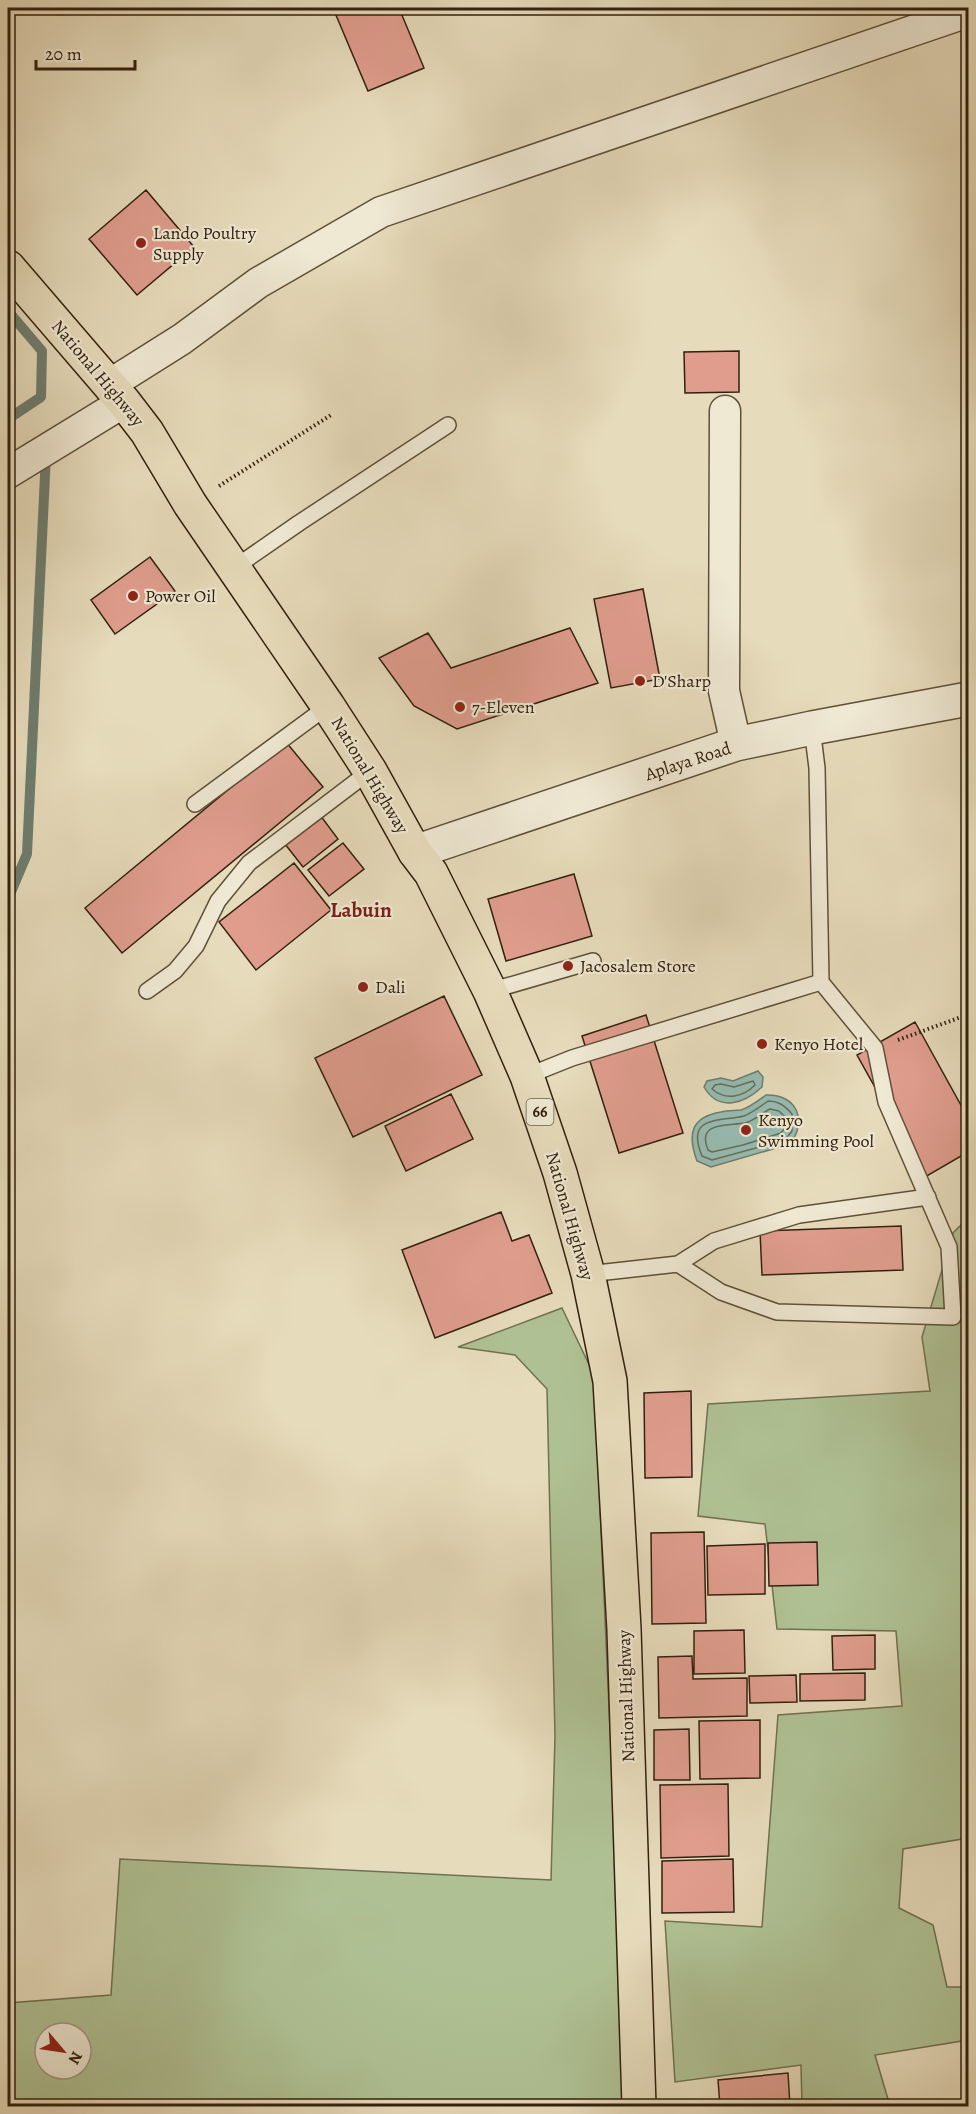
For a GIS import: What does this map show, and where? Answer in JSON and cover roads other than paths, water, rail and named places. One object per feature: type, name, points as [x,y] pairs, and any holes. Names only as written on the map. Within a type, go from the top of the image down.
[{"type":"main road","name":"National Highway","points":[[8,267],[117,393],[147,432],[190,504],[370,771],[415,852],[431,873],[490,991],[527,1076],[560,1173],[588,1274],[610,1381],[624,1629],[639,2106]]},
{"type":"street","points":[[8,473],[117,393],[182,339],[258,283],[381,212],[969,12]]},
{"type":"street","points":[[725,411],[724,691],[736,744]]},
{"type":"street","name":"Aplaya Road","points":[[415,852],[736,744],[969,699]]},
{"type":"lane","points":[[234,568],[448,425]]},
{"type":"lane","points":[[195,804],[328,706]]},
{"type":"lane","points":[[678,1264],[722,1292],[777,1312],[953,1317],[949,1247],[886,1102],[875,1048],[821,982],[817,768],[812,728]]},
{"type":"lane","points":[[147,991],[175,971],[196,946],[218,901],[249,863],[370,771]]},
{"type":"lane","points":[[490,991],[593,961]]},
{"type":"lane","points":[[527,1076],[572,1058],[821,982]]},
{"type":"lane","points":[[588,1274],[678,1264],[714,1241],[799,1215],[928,1197]]},
{"type":"water","points":[[758,1071],[763,1077],[762,1087],[740,1101],[724,1103],[710,1095],[704,1087],[707,1081],[721,1078],[733,1081]]},
{"type":"water","name":"Kenyo Swimming Pool","points":[[766,1095],[785,1099],[796,1110],[798,1126],[790,1144],[711,1167],[697,1161],[692,1135],[694,1128],[703,1118],[724,1111],[744,1109]]},
{"type":"waterway","points":[[8,311],[42,351],[41,397],[8,419]]},
{"type":"waterway","points":[[8,899],[27,854],[46,454]]},
{"type":"place","name":"Lando Poultry Supply","points":[[141,243]]},
{"type":"place","name":"Power Oil","points":[[133,596]]},
{"type":"place","name":"D'Sharp","points":[[640,681]]},
{"type":"place","name":"7-Eleven","points":[[460,707]]},
{"type":"place","name":"Jacosalem Store","points":[[568,966]]},
{"type":"place","name":"Dali","points":[[363,987]]},
{"type":"place","name":"Kenyo Hotel","points":[[762,1044]]},
{"type":"place","name":"Kenyo Swimming Pool","points":[[746,1130]]},
{"type":"district","name":"Labuin","points":[[361,910]]}]
